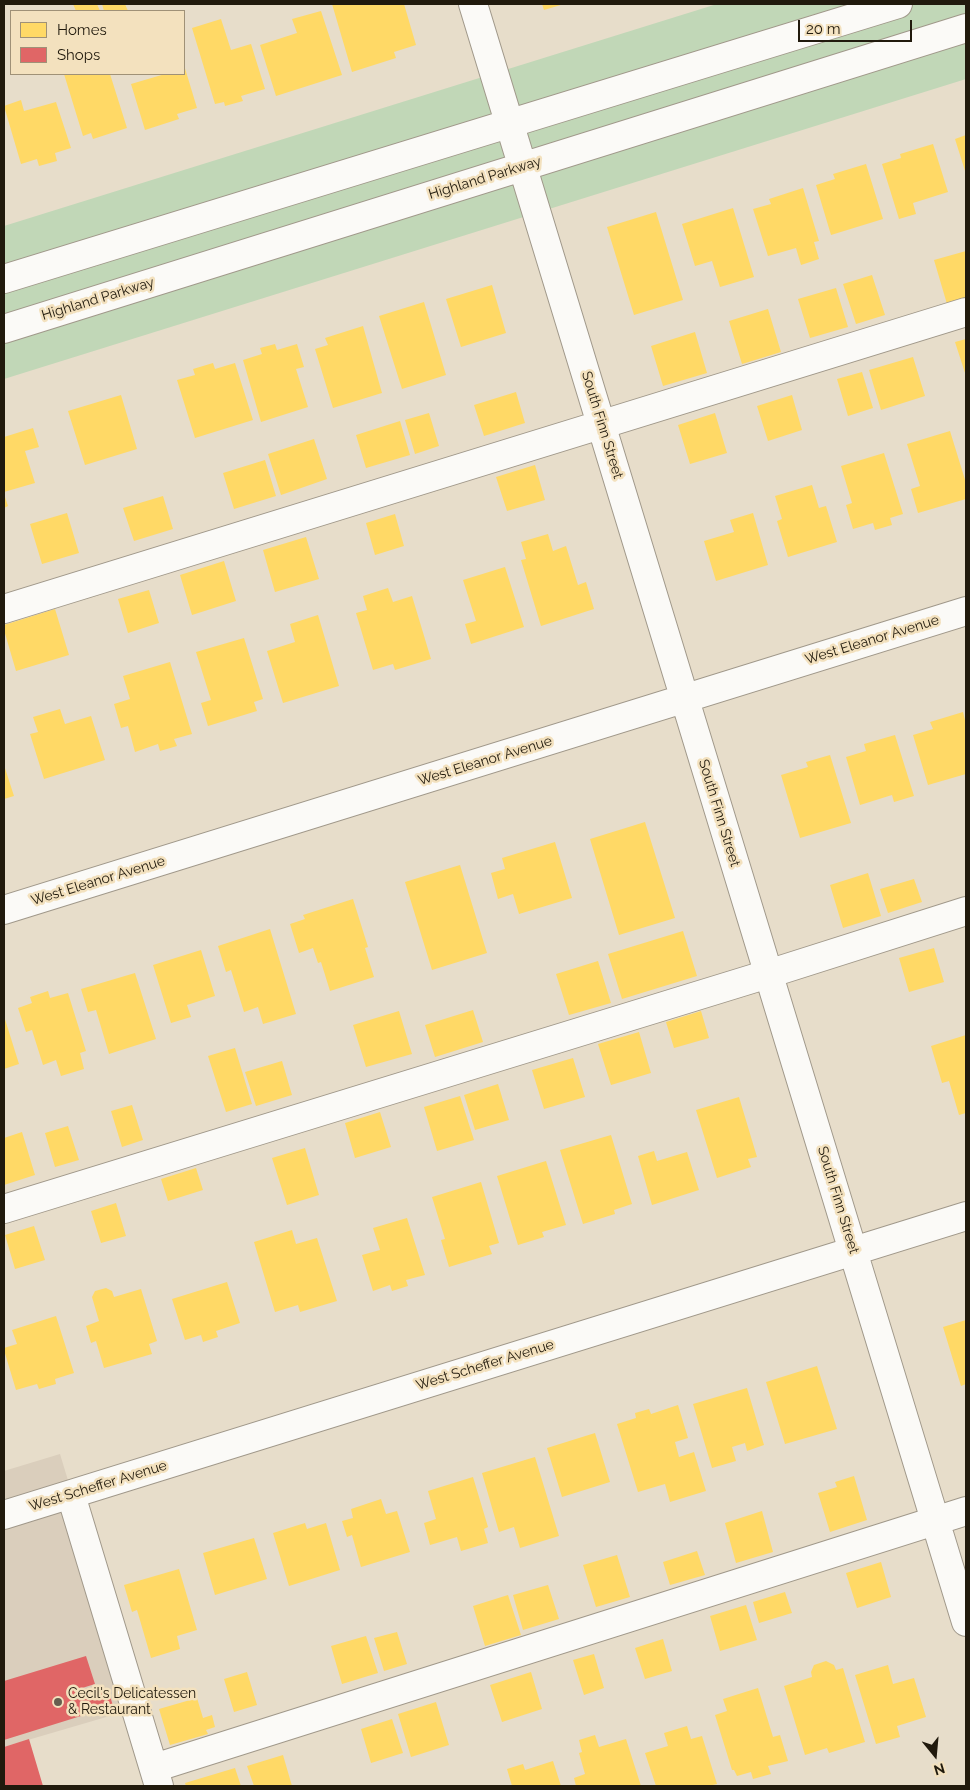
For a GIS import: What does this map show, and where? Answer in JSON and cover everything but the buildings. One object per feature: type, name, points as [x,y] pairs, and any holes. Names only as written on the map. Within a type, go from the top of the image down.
[{"type":"street","name":"South Finn Street","points":[[473,4],[966,1622]]},
{"type":"street","points":[[4,279],[898,4]]},
{"type":"street","name":"Highland Parkway","points":[[4,329],[966,28]]},
{"type":"street","points":[[4,609],[602,426],[966,312]]},
{"type":"street","name":"West Eleanor Avenue","points":[[4,910],[966,611]]},
{"type":"street","points":[[4,1210],[966,911]]},
{"type":"street","name":"West Scheffer Avenue","points":[[4,1515],[966,1216]]},
{"type":"street","points":[[71,1495],[157,1777],[966,1511]]},
{"type":"shaded area","points":[[60,1454],[137,1708],[4,1747],[4,1471]]},
{"type":"green space","points":[[717,4],[966,4],[966,79],[4,379],[4,226]]},
{"type":"place","name":"Cecil's Delicatessen & Restaurant","points":[[58,1702]]}]
